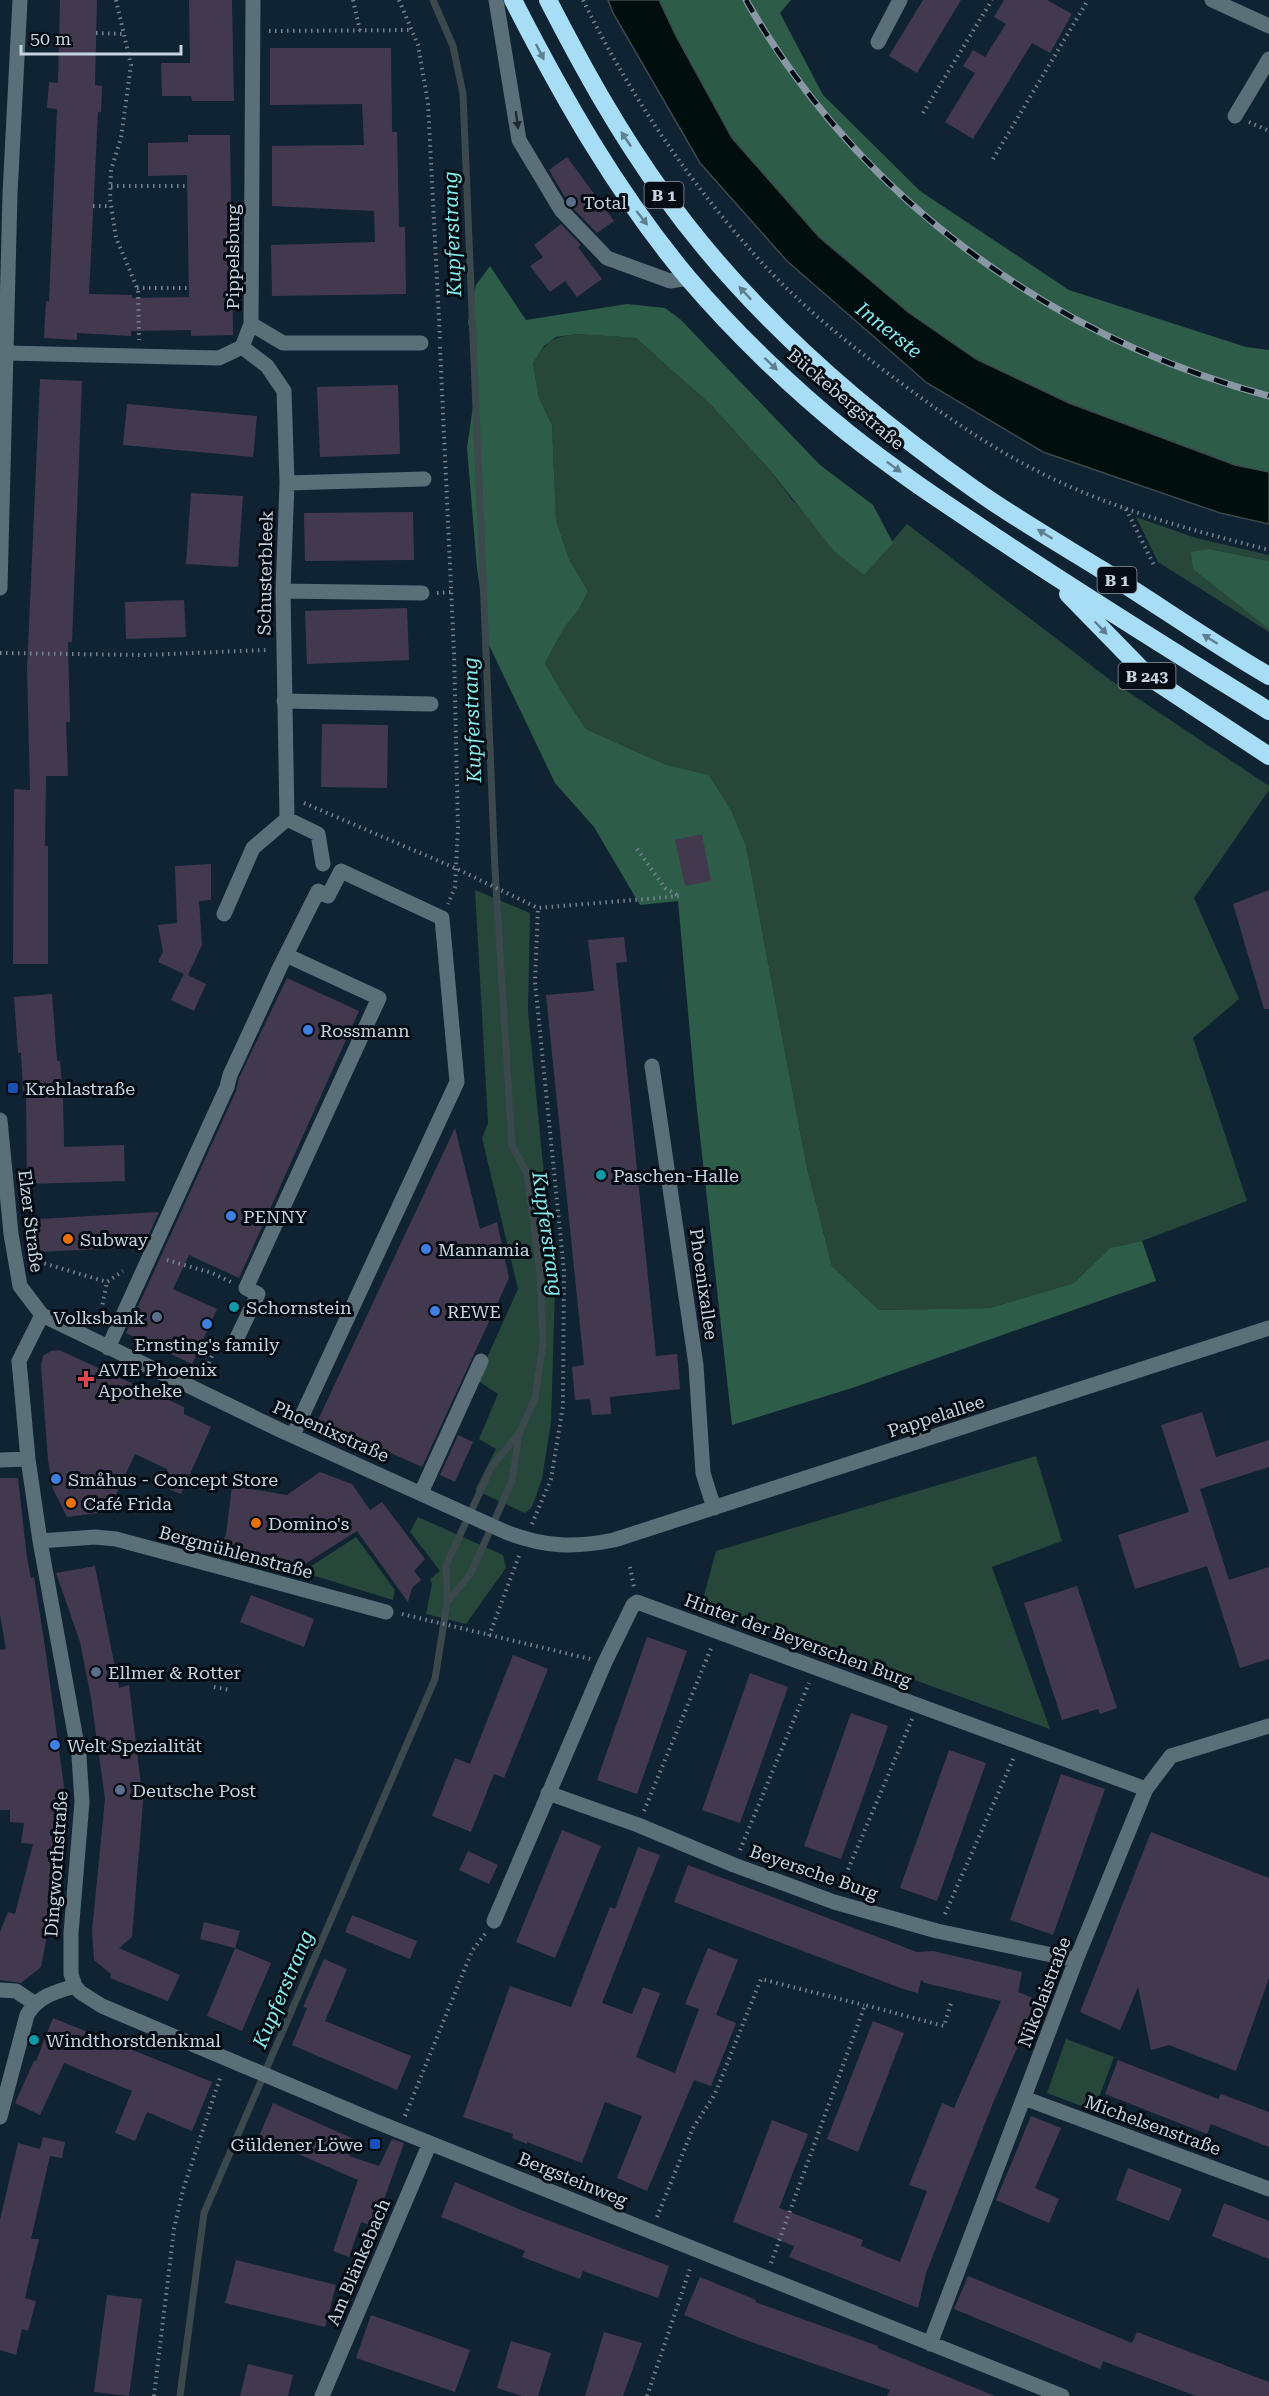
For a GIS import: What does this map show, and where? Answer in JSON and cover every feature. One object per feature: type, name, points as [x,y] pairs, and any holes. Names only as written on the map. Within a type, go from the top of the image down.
[{"type":"highway","name":"Bückebergstraße","points":[[513,0],[562,94],[626,197],[689,278],[757,350],[847,432],[924,489],[1046,571],[1269,711]]},
{"type":"highway","name":"Bückebergstraße","points":[[548,0],[602,101],[664,196],[735,283],[800,350],[863,407],[975,490],[1266,673]]},
{"type":"highway","name":"B 243","points":[[1046,571],[1149,677],[1269,756]]},
{"type":"street","points":[[0,588],[10,194],[20,0]]},
{"type":"street","name":"Pippelsburg","points":[[242,347],[251,324],[254,0]]},
{"type":"street","points":[[496,0],[519,140],[561,210],[607,258],[670,281],[689,278]]},
{"type":"street","points":[[878,42],[900,0]]},
{"type":"street","points":[[1212,0],[1269,26]]},
{"type":"street","points":[[1235,116],[1269,59]]},
{"type":"street","points":[[251,324],[284,343],[421,343]]},
{"type":"street","points":[[7,353],[219,358],[242,347]]},
{"type":"street","name":"Schusterbleek","points":[[242,347],[267,366],[284,391],[287,483],[282,591],[287,819]]},
{"type":"street","points":[[287,483],[424,478]]},
{"type":"street","points":[[282,591],[422,593]]},
{"type":"street","points":[[284,701],[431,704]]},
{"type":"street","points":[[224,914],[253,848],[287,819],[318,834],[323,864]]},
{"type":"street","points":[[108,1348],[286,955],[318,891],[328,896],[341,871],[442,918],[457,1082],[292,1436]]},
{"type":"street","points":[[234,1344],[258,1294],[246,1288],[379,998],[286,955]]},
{"type":"street","name":"Phoenixallee","points":[[652,1066],[696,1365],[703,1473],[714,1508]]},
{"type":"street","name":"Elzer Straße","points":[[0,1120],[11,1234],[20,1286],[42,1316]]},
{"type":"street","points":[[0,1460],[28,1459],[19,1361],[42,1316]]},
{"type":"street","name":"Phoenixstraße","points":[[42,1316],[292,1436],[508,1533],[546,1544],[583,1546],[614,1540]]},
{"type":"street","name":"Pappelallee","points":[[614,1540],[1269,1328]]},
{"type":"street","points":[[422,1493],[481,1361]]},
{"type":"street","name":"Dingworthstraße","points":[[28,1459],[40,1541],[79,1756],[82,1802],[70,1952],[71,1974],[75,1986]]},
{"type":"street","name":"Bergmühlenstraße","points":[[40,1541],[94,1537],[116,1539],[386,1612]]},
{"type":"street","name":"Hinter der Beyerschen Burg","points":[[605,1662],[633,1605],[637,1602],[1146,1788]]},
{"type":"street","points":[[494,1921],[605,1662]]},
{"type":"street","name":"Nikolaistraße","points":[[930,2344],[1076,1960],[1146,1788],[1171,1756],[1269,1726]]},
{"type":"street","name":"Beyersche Burg","points":[[548,1793],[638,1825],[734,1865],[834,1902],[937,1931],[1076,1960]]},
{"type":"street","points":[[0,2117],[24,2024],[34,2003],[45,1996],[75,1986]]},
{"type":"street","name":"Bergsteinweg","points":[[75,1986],[86,1997],[102,2006],[226,2059],[1062,2396]]},
{"type":"street","points":[[0,1990],[16,1991],[34,2003]]},
{"type":"street","name":"Michelsenstraße","points":[[1024,2098],[1269,2189]]},
{"type":"street","name":"Am Blänkebach","points":[[322,2396],[430,2143]]},
{"type":"path","points":[[116,0],[131,65],[121,138],[111,170],[111,206],[116,238],[137,288],[139,356]]},
{"type":"path","points":[[353,0],[360,31]]},
{"type":"path","points":[[399,0],[418,45],[428,102],[454,653],[458,827],[455,887],[442,918]]},
{"type":"path","points":[[583,0],[636,97],[689,175],[764,264],[859,352],[973,435],[1063,484],[1126,509],[1190,530],[1269,550]]},
{"type":"path","points":[[923,113],[992,0]]},
{"type":"path","points":[[993,159],[1088,0]]},
{"type":"path","points":[[253,32],[412,30]]},
{"type":"path","points":[[96,33],[125,34]]},
{"type":"path","points":[[111,186],[187,186]]},
{"type":"path","points":[[93,206],[111,206]]},
{"type":"path","points":[[137,288],[189,288]]},
{"type":"path","points":[[1126,509],[1155,567]]},
{"type":"path","points":[[0,653],[143,655],[283,650]]},
{"type":"path","points":[[287,795],[455,867],[538,908],[680,896],[665,888],[637,849]]},
{"type":"path","points":[[532,1524],[551,1479],[563,1406],[564,1270],[536,982],[538,908]]},
{"type":"path","points":[[98,1326],[106,1282],[150,1255],[212,1273],[246,1288]]},
{"type":"path","points":[[36,1261],[106,1282]]},
{"type":"path","points":[[204,1374],[211,1359]]},
{"type":"path","points":[[489,1636],[519,1554]]},
{"type":"path","points":[[402,1614],[605,1662]]},
{"type":"path","points":[[638,1825],[718,1631]]},
{"type":"path","points":[[734,1865],[816,1667]]},
{"type":"path","points":[[214,1687],[230,1690]]},
{"type":"path","points":[[834,1902],[919,1705]]},
{"type":"path","points":[[937,1931],[1021,1742]]},
{"type":"path","points":[[399,2130],[472,1951],[494,1921]]},
{"type":"path","points":[[651,2232],[693,2128],[715,2094],[761,1979],[944,2026],[952,2000]]},
{"type":"path","points":[[766,2278],[865,2005]]},
{"type":"path","points":[[154,2396],[169,2259],[177,2218],[183,2190],[226,2059]]},
{"type":"path","points":[[647,2396],[696,2250]]},
{"type":"green space","points":[[659,0],[791,0],[780,13],[823,95],[920,191],[1069,290],[1246,347],[1269,350],[1269,472],[1235,465],[1069,403],[976,359],[908,312],[819,237],[732,138],[676,36]]},
{"type":"green space","points":[[490,266],[526,320],[627,304],[665,308],[680,319],[820,465],[873,505],[893,543],[864,575],[834,551],[769,469],[711,405],[636,338],[576,334],[556,337],[544,346],[533,363],[539,398],[552,425],[556,520],[569,559],[588,591],[545,663],[586,729],[664,764],[709,775],[731,810],[746,846],[807,1168],[832,1266],[879,1310],[990,1308],[1074,1283],[1110,1248],[1142,1241],[1156,1281],[852,1388],[732,1425],[696,1100],[678,901],[640,905],[594,827],[555,783],[488,643],[477,568],[467,448],[478,372],[468,322],[476,285]]},
{"type":"green space","points":[[576,334],[636,338],[711,405],[769,469],[793,501],[864,574],[907,524],[1109,679],[1269,786],[1269,790],[1194,898],[1239,999],[1193,1038],[1247,1201],[1142,1241],[1110,1248],[1074,1283],[990,1308],[879,1310],[832,1266],[807,1168],[746,846],[731,810],[709,775],[664,764],[586,729],[545,663],[588,591],[569,559],[556,520],[552,425],[539,398],[533,363],[554,339]]},
{"type":"green space","points":[[1136,517],[1196,538],[1269,555],[1269,561],[1209,549],[1191,553],[1269,629],[1269,632],[1158,562]]},
{"type":"green space","points":[[1209,549],[1269,561],[1269,629],[1193,569],[1191,552]]},
{"type":"green space","points":[[475,890],[530,913],[528,1011],[555,1288],[551,1422],[542,1479],[532,1507],[525,1513],[475,1490],[496,1449],[479,1439],[498,1394],[477,1380],[518,1289],[482,1138],[488,1123]]},
{"type":"green space","points":[[1036,1456],[1062,1541],[992,1567],[1050,1729],[702,1603],[716,1551]]},
{"type":"green space","points":[[418,1517],[503,1555],[506,1568],[466,1624],[426,1614],[432,1584],[430,1579],[440,1571],[410,1532]]},
{"type":"green space","points":[[356,1537],[395,1590],[393,1600],[302,1572]]},
{"type":"green space","points":[[1066,2039],[1114,2057],[1094,2111],[1047,2093]]},
{"type":"water","name":"Innerste","points":[[608,0],[659,0],[676,36],[732,138],[819,237],[908,312],[976,359],[1069,403],[1235,465],[1269,472],[1269,524],[1220,513],[1043,452],[927,383],[787,261],[700,163],[613,13]]},
{"type":"building","points":[[60,0],[97,0],[95,85],[102,86],[101,112],[98,112],[89,294],[132,295],[132,298],[189,297],[187,175],[148,176],[148,143],[188,142],[188,135],[230,135],[233,335],[191,336],[191,330],[131,331],[131,336],[77,333],[77,340],[44,338],[46,301],[49,302],[57,109],[47,108],[49,82],[58,83]]},
{"type":"building","points":[[189,0],[232,0],[234,101],[192,101],[191,96],[162,96],[161,63],[190,63]]},
{"type":"building","points":[[923,0],[961,0],[917,73],[889,56]]},
{"type":"building","points":[[1004,0],[1047,0],[1072,14],[1050,53],[1032,43],[973,139],[945,122],[975,73],[963,66],[973,50],[985,57],[1006,24],[994,17]]},
{"type":"building","points":[[270,48],[391,48],[392,132],[397,132],[399,227],[405,227],[406,294],[272,296],[271,245],[375,242],[374,211],[272,206],[272,146],[364,145],[362,104],[270,105]]},
{"type":"building","points":[[567,157],[614,221],[597,233],[569,204],[549,170]]},
{"type":"building","points":[[561,224],[581,245],[578,247],[602,279],[577,297],[565,281],[550,292],[530,266],[543,257],[534,245]]},
{"type":"building","points":[[40,379],[82,381],[72,642],[68,642],[70,722],[66,722],[68,776],[46,776],[48,964],[13,964],[14,789],[30,790],[27,670]]},
{"type":"building","points":[[398,385],[400,454],[320,457],[317,387]]},
{"type":"building","points":[[127,404],[257,416],[253,457],[123,445]]},
{"type":"building","points":[[191,493],[243,496],[238,567],[186,564]]},
{"type":"building","points":[[413,512],[414,560],[305,561],[304,513]]},
{"type":"building","points":[[184,600],[186,637],[126,639],[125,602]]},
{"type":"building","points":[[407,608],[409,660],[307,664],[305,611]]},
{"type":"building","points":[[322,724],[388,725],[387,788],[321,787]]},
{"type":"building","points":[[702,834],[711,881],[685,886],[675,840]]},
{"type":"building","points":[[211,864],[211,900],[199,901],[202,945],[188,975],[206,984],[194,1011],[171,1000],[184,974],[158,962],[163,952],[158,925],[177,923],[175,866]]},
{"type":"building","points":[[1269,890],[1269,1009],[1264,1009],[1233,904]]},
{"type":"building","name":"Paschen-Halle","points":[[624,937],[627,962],[616,963],[656,1356],[677,1354],[680,1389],[610,1397],[611,1414],[592,1415],[590,1399],[575,1400],[572,1367],[584,1365],[546,995],[594,991],[588,940]]},
{"type":"building","points":[[287,978],[359,1011],[239,1278],[189,1255],[173,1289],[217,1309],[192,1364],[126,1333],[236,1091],[239,1078]]},
{"type":"building","points":[[52,994],[57,1061],[60,1061],[63,1096],[64,1147],[124,1145],[125,1181],[27,1184],[26,1091],[23,1091],[21,1053],[18,1053],[14,997]]},
{"type":"building","points":[[455,1128],[480,1229],[497,1222],[509,1278],[422,1467],[318,1420]]},
{"type":"building","points":[[159,1212],[143,1247],[37,1252],[36,1231],[40,1230],[39,1219]]},
{"type":"building","points":[[59,1350],[184,1407],[184,1414],[211,1427],[181,1494],[169,1489],[167,1469],[135,1454],[113,1501],[114,1511],[67,1517],[53,1489],[48,1460],[41,1365],[43,1356],[51,1351]]},
{"type":"building","points":[[1202,1412],[1216,1457],[1269,1440],[1269,1467],[1200,1489],[1229,1580],[1269,1567],[1269,1659],[1240,1668],[1207,1566],[1135,1589],[1118,1535],[1189,1512],[1161,1425]]},
{"type":"building","points":[[458,1435],[473,1442],[455,1482],[440,1475]]},
{"type":"building","points":[[320,1472],[352,1484],[370,1510],[382,1502],[425,1559],[414,1571],[421,1580],[412,1588],[408,1602],[357,1531],[297,1569],[221,1548],[226,1534],[232,1486],[287,1495]]},
{"type":"building","points":[[0,1478],[18,1478],[27,1558],[31,1578],[34,1577],[67,1809],[65,1848],[54,1926],[49,1925],[41,1967],[21,1983],[0,1980],[0,1932],[8,1912],[15,1914],[33,1844],[21,1843],[24,1823],[10,1822],[10,1810],[0,1810],[0,1650],[6,1649],[0,1614]]},
{"type":"building","points":[[95,1566],[119,1688],[129,1685],[143,1802],[132,1937],[119,1948],[180,1975],[168,2001],[110,1978],[111,1974],[94,1960],[92,1931],[105,1799],[91,1698],[80,1642],[56,1573]]},
{"type":"building","points":[[1077,1586],[1117,1708],[1100,1714],[1098,1709],[1062,1720],[1024,1603]]},
{"type":"building","points":[[251,1595],[314,1619],[304,1647],[240,1622]]},
{"type":"building","points":[[647,1637],[687,1651],[637,1794],[597,1780]]},
{"type":"building","points":[[513,1655],[548,1669],[504,1778],[494,1774],[471,1832],[432,1816],[455,1758],[470,1764]]},
{"type":"building","points":[[750,1673],[788,1687],[740,1823],[702,1810]]},
{"type":"building","points":[[851,1713],[888,1726],[841,1859],[804,1846]]},
{"type":"building","points":[[949,1750],[986,1763],[937,1901],[900,1888]]},
{"type":"building","points":[[1061,1774],[1105,1789],[1053,1935],[1010,1920]]},
{"type":"building","points":[[562,1830],[601,1846],[555,1958],[516,1942]]},
{"type":"building","points":[[1151,1832],[1269,1878],[1269,1978],[1236,2071],[1169,2045],[1151,2050],[1138,1987],[1120,2030],[1080,2012]]},
{"type":"building","points":[[638,1847],[660,1855],[602,2003],[632,2014],[643,1987],[660,1993],[636,2057],[675,2073],[699,2009],[685,2004],[708,1948],[738,1960],[716,2015],[736,2023],[711,2086],[694,2080],[647,2191],[617,2178],[642,2116],[605,2102],[582,2163],[512,2138],[513,2134],[463,2117],[510,1986],[571,2007],[610,1907],[615,1909]]},
{"type":"building","points":[[468,1851],[498,1865],[489,1884],[459,1870]]},
{"type":"building","points":[[688,1865],[917,1952],[933,1951],[1022,1972],[1018,1992],[1038,2000],[993,2103],[926,2273],[918,2308],[789,2257],[794,2246],[733,2222],[772,2120],[808,2134],[779,2208],[863,2240],[861,2246],[900,2262],[927,2191],[909,2185],[942,2103],[954,2108],[1001,2001],[925,1983],[921,1980],[918,1993],[903,1989],[674,1902]]},
{"type":"building","points":[[352,1915],[417,1941],[410,1959],[345,1932]]},
{"type":"building","points":[[204,1922],[240,1931],[235,1948],[200,1939]]},
{"type":"building","points":[[235,1948],[271,1963],[242,2031],[207,2016]]},
{"type":"building","points":[[324,1959],[347,1969],[325,2021],[411,2056],[397,2090],[292,2045],[307,2008],[303,2007]]},
{"type":"building","points":[[53,2018],[212,2082],[192,2131],[147,2112],[135,2141],[115,2133],[132,2091],[64,2063],[40,2115],[15,2103],[36,2061]]},
{"type":"building","points":[[873,2021],[904,2033],[858,2152],[827,2139]]},
{"type":"building","points":[[1118,2060],[1218,2099],[1221,2094],[1269,2112],[1269,2147],[1211,2124],[1207,2134],[1105,2094]]},
{"type":"building","points":[[273,2103],[356,2140],[349,2156],[379,2166],[392,2139],[404,2143],[381,2208],[384,2209],[377,2227],[361,2222],[349,2257],[333,2251],[358,2180],[259,2137]]},
{"type":"building","points":[[1031,2116],[1061,2128],[1035,2188],[1059,2199],[1049,2223],[996,2200]]},
{"type":"building","points":[[43,2137],[65,2142],[62,2158],[50,2156],[31,2239],[39,2239],[25,2298],[36,2301],[28,2331],[22,2329],[16,2355],[0,2350],[0,2220],[18,2143],[40,2149]]},
{"type":"building","points":[[1128,2168],[1182,2189],[1169,2221],[1116,2200]]},
{"type":"building","points":[[455,2182],[521,2210],[669,2266],[658,2298],[583,2271],[580,2279],[522,2257],[525,2251],[441,2217]]},
{"type":"building","points":[[1224,2203],[1269,2221],[1269,2259],[1212,2236]]},
{"type":"building","points":[[236,2260],[336,2285],[325,2327],[225,2303]]},
{"type":"building","points":[[968,2276],[1132,2343],[1137,2332],[1269,2382],[1269,2396],[1196,2396],[1103,2361],[1100,2369],[954,2309]]},
{"type":"building","points":[[700,2277],[756,2300],[755,2302],[878,2346],[877,2348],[995,2396],[887,2396],[890,2390],[740,2338],[684,2315]]},
{"type":"building","points":[[107,2295],[142,2299],[129,2396],[94,2392]]},
{"type":"building","points":[[371,2315],[470,2350],[455,2392],[356,2358]]},
{"type":"building","points":[[604,2332],[642,2343],[623,2396],[585,2396]]},
{"type":"building","points":[[511,2341],[551,2353],[538,2396],[522,2396],[497,2388]]},
{"type":"building","points":[[248,2364],[293,2375],[288,2396],[240,2396]]},
{"type":"waterway","name":"Kupferstrang","points":[[180,2396],[204,2213],[435,1679],[447,1603],[471,1573],[512,1481],[519,1434],[535,1398],[543,1343],[540,1272],[527,1173],[512,1146],[495,870],[463,94],[453,46],[433,0]]},
{"type":"waterway","name":"Kupferstrang","points":[[447,1603],[446,1565],[492,1466],[517,1436]]},
{"type":"railway","points":[[746,0],[792,71],[844,137],[903,197],[968,250],[1037,297],[1111,337],[1189,370],[1269,396]]},
{"type":"place","name":"Total","points":[[571,202]]},
{"type":"place","name":"Rossmann","points":[[308,1030]]},
{"type":"place","name":"Krehlastraße","points":[[13,1088]]},
{"type":"place","name":"Paschen-Halle","points":[[601,1175]]},
{"type":"place","name":"PENNY","points":[[231,1216]]},
{"type":"place","name":"Subway","points":[[68,1239]]},
{"type":"place","name":"Mannamia","points":[[426,1249]]},
{"type":"place","name":"Schornstein","points":[[234,1307]]},
{"type":"place","name":"REWE","points":[[435,1311]]},
{"type":"place","name":"Volksbank","points":[[157,1317]]},
{"type":"place","name":"Ernsting's family","points":[[207,1324]]},
{"type":"place","name":"AVIE Phoenix Apotheke","points":[[86,1379]]},
{"type":"place","name":"Småhus - Concept Store","points":[[56,1479]]},
{"type":"place","name":"Café Frida","points":[[71,1503]]},
{"type":"place","name":"Domino's","points":[[256,1523]]},
{"type":"place","name":"Ellmer & Rotter","points":[[96,1672]]},
{"type":"place","name":"Welt Spezialität","points":[[55,1745]]},
{"type":"place","name":"Deutsche Post","points":[[120,1790]]},
{"type":"place","name":"Windthorstdenkmal","points":[[34,2040]]},
{"type":"place","name":"Güldener Löwe","points":[[375,2144]]}]
